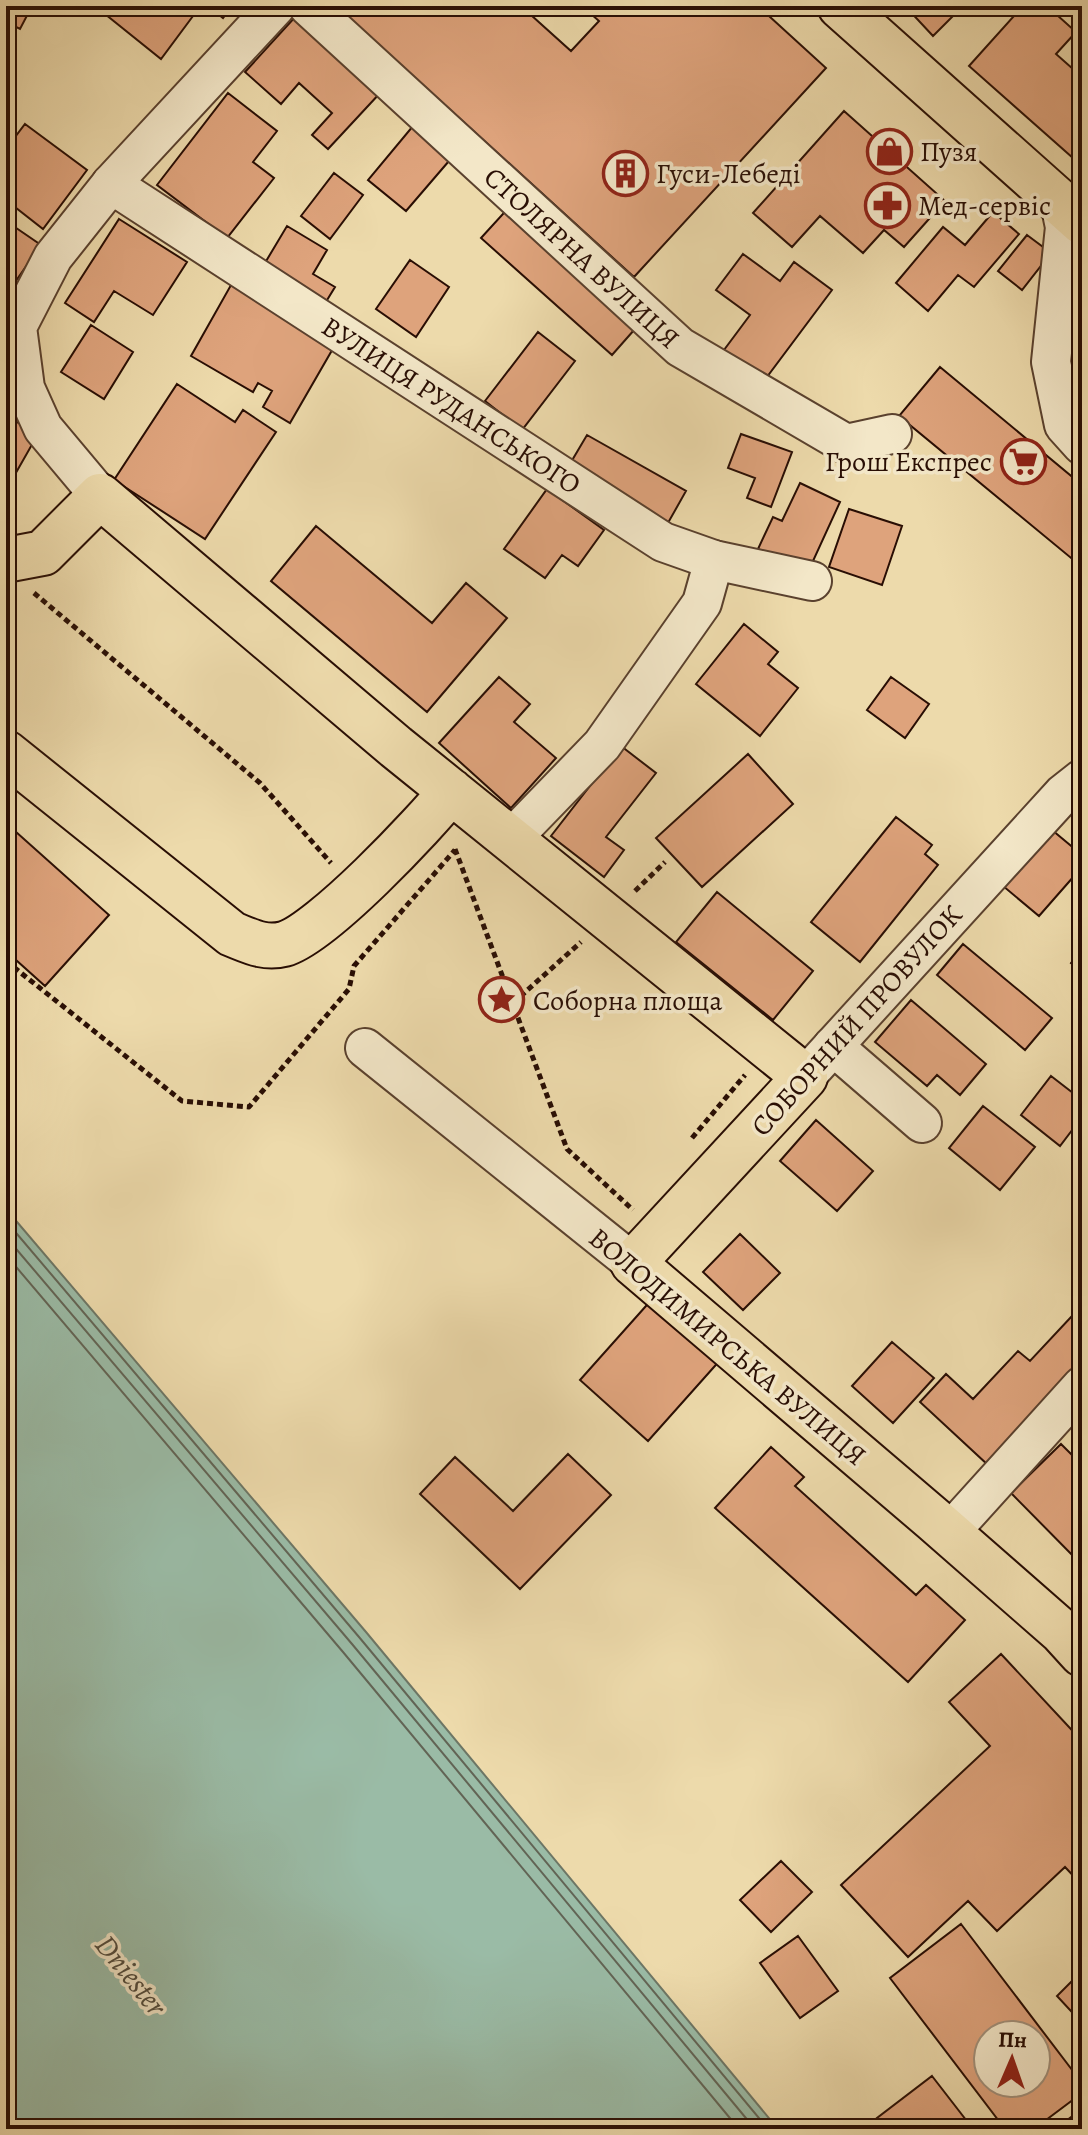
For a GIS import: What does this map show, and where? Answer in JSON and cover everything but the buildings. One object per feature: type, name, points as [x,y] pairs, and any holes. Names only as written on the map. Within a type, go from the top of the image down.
[{"type":"main road","points":[[840,6],[1071,212]]},
{"type":"main road","points":[[17,574],[43,553],[100,496],[445,799],[511,839],[768,1047],[819,1062]]},
{"type":"main road","points":[[6,753],[232,934],[261,946],[287,943],[316,927],[445,799]]},
{"type":"main road","name":"СОБОРНИЙ ПРОВУЛОК","points":[[642,1226],[819,1062]]},
{"type":"main road","name":"ВОЛОДИМИРСЬКА ВУЛИЦЯ","points":[[642,1226],[949,1533],[1062,1632],[1082,1654]]},
{"type":"street","points":[[100,496],[43,428],[15,382],[17,327],[53,257],[111,184],[276,6]]},
{"type":"street","name":"СТОЛЯРНА ВУЛИЦЯ","points":[[308,6],[680,347],[846,444],[892,434]]},
{"type":"street","name":"ВУЛИЦЯ РУДАНСЬКОГО","points":[[111,184],[663,542],[714,560],[812,581]]},
{"type":"street","points":[[1071,212],[1065,227],[1051,362],[1064,425],[1082,445]]},
{"type":"street","points":[[511,839],[602,745],[702,603],[714,560]]},
{"type":"street","name":"СОБОРНИЙ ПРОВУЛОК","points":[[819,1062],[1063,794],[1082,779]]},
{"type":"street","name":"ВОЛОДИМИРСЬКА ВУЛИЦЯ","points":[[365,1048],[642,1226]]},
{"type":"street","points":[[819,1062],[922,1123]]},
{"type":"street","points":[[949,1533],[1082,1386]]},
{"type":"path","points":[[17,574],[260,783],[355,890]]},
{"type":"path","points":[[445,799],[455,850],[567,1149],[642,1226]]},
{"type":"path","points":[[6,961],[182,1101],[249,1107],[349,989],[354,966],[455,850]]},
{"type":"path","points":[[689,1141],[768,1047]]},
{"type":"water","name":"Dniester","points":[[6,1209],[366,1632],[778,2129],[6,2129]]},
{"type":"place","name":"Пузя","points":[[889,151]]},
{"type":"place","name":"Гуси-Лебеді","points":[[625,173]]},
{"type":"place","name":"Мед-cервіс","points":[[887,205]]},
{"type":"place","name":"Грош Експрес","points":[[1023,461]]},
{"type":"place","name":"Соборна площа","points":[[502,1000]]}]
